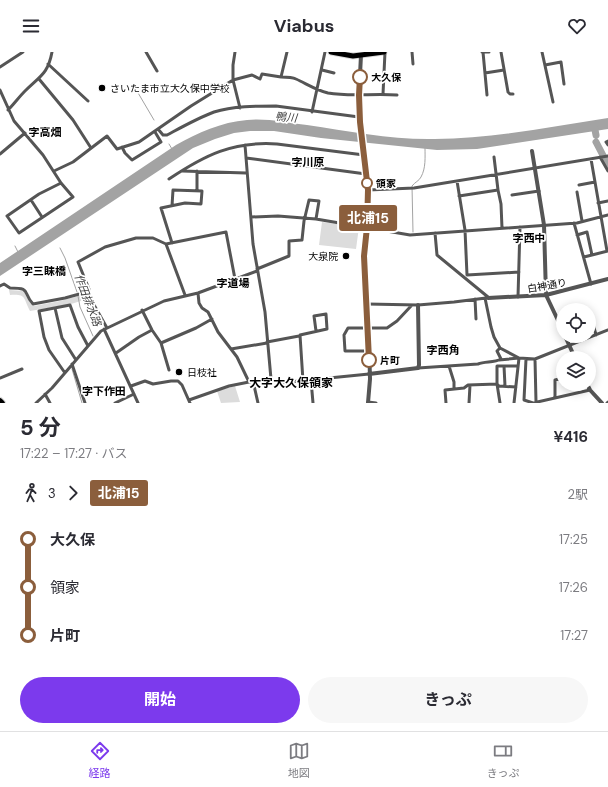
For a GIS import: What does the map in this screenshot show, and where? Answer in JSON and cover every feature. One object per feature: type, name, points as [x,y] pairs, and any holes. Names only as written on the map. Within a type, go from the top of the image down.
[{"type":"main road","points":[[331,52],[346,55],[384,52]]},
{"type":"street","points":[[0,67],[23,52]]},
{"type":"street","points":[[8,110],[45,72],[52,52]]},
{"type":"street","points":[[146,52],[157,71]]},
{"type":"street","points":[[235,52],[233,80],[240,108]]},
{"type":"street","points":[[281,77],[287,52]]},
{"type":"street","points":[[312,112],[316,89],[326,52]]},
{"type":"street","points":[[383,94],[384,52]]},
{"type":"street","points":[[412,52],[413,64]]},
{"type":"street","points":[[487,95],[483,52],[489,52]]},
{"type":"street","points":[[501,52],[508,92],[509,94],[513,94]]},
{"type":"street","points":[[542,52],[553,102]]},
{"type":"street","points":[[361,55],[359,95],[360,120],[368,190],[367,227],[364,256],[369,329],[370,374],[368,402],[376,403]]},
{"type":"street","points":[[545,65],[560,62],[564,84]]},
{"type":"street","points":[[48,64],[88,101]]},
{"type":"street","points":[[322,70],[334,73]]},
{"type":"street","points":[[485,73],[504,70]]},
{"type":"street","points":[[54,171],[73,162],[107,136],[118,149],[138,142],[233,80],[252,75],[260,79],[262,74],[296,79],[316,89],[330,93],[397,95]]},
{"type":"street","points":[[39,79],[73,120],[91,148]]},
{"type":"street","points":[[0,90],[14,121],[43,155],[61,183],[73,197],[19,233],[7,216],[39,194],[61,183]]},
{"type":"street","points":[[158,129],[161,134],[167,135],[190,122],[214,112],[240,108],[276,106],[360,120]]},
{"type":"street","points":[[122,148],[132,160],[161,142],[155,132]]},
{"type":"street","points":[[0,154],[25,133]]},
{"type":"street","points":[[608,141],[606,142],[608,145]]},
{"type":"street","points":[[169,179],[207,156],[230,148],[245,145],[264,143],[364,153]]},
{"type":"street","points":[[245,145],[246,173],[253,244],[265,312],[271,379]]},
{"type":"street","points":[[532,151],[544,225],[546,295],[556,316]]},
{"type":"street","points":[[494,157],[501,204],[502,228]]},
{"type":"street","points":[[368,190],[414,188],[605,157],[608,171]]},
{"type":"street","points":[[246,158],[366,174]]},
{"type":"street","points":[[584,257],[608,251],[591,159]]},
{"type":"street","points":[[181,171],[246,173]]},
{"type":"street","points":[[197,171],[197,190]]},
{"type":"street","points":[[457,181],[465,230],[467,275],[519,272]]},
{"type":"street","points":[[579,185],[595,182]]},
{"type":"street","points":[[172,206],[173,190],[202,190],[201,204],[185,203],[172,206],[161,208],[172,243]]},
{"type":"street","points":[[459,196],[498,190]]},
{"type":"street","points":[[512,195],[539,191]]},
{"type":"street","points":[[577,192],[582,221]]},
{"type":"street","points":[[31,200],[42,217]]},
{"type":"street","points":[[38,402],[65,373],[99,332],[105,328],[164,301],[198,293],[290,256],[289,241],[302,240],[304,221],[306,218],[309,200],[319,201],[316,219]]},
{"type":"street","points":[[598,203],[608,201]]},
{"type":"street","points":[[251,217],[278,216],[316,219],[410,235],[574,223],[608,215]]},
{"type":"street","points":[[574,223],[591,284]]},
{"type":"street","points":[[518,297],[520,227]]},
{"type":"street","points":[[138,403],[105,328],[89,296],[88,286],[78,262],[105,247],[136,238],[153,238],[166,244],[226,232],[236,279]]},
{"type":"street","points":[[577,234],[586,232],[592,255]]},
{"type":"street","points":[[435,233],[437,255],[486,298],[494,337],[500,348],[519,358]]},
{"type":"street","points":[[166,244],[186,295]]},
{"type":"street","name":"白神通り","points":[[486,298],[546,295],[608,279]]},
{"type":"street","points":[[0,286],[4,284],[10,288],[23,289],[33,304],[66,298],[83,293],[89,294]]},
{"type":"street","points":[[198,293],[199,302],[202,308],[208,312],[218,332],[231,349],[251,382],[258,403]]},
{"type":"street","points":[[367,304],[418,305],[486,298]]},
{"type":"street","points":[[475,299],[476,318]]},
{"type":"street","points":[[65,373],[49,350],[44,337],[39,311],[70,305],[78,327],[88,346]]},
{"type":"street","points":[[369,351],[345,351],[344,335],[348,328],[381,329],[389,327],[412,305]]},
{"type":"street","points":[[418,305],[418,368]]},
{"type":"street","points":[[54,308],[62,338],[76,360]]},
{"type":"street","points":[[142,310],[152,330],[161,343],[169,370]]},
{"type":"street","points":[[231,349],[327,329],[326,314],[314,316],[316,331]]},
{"type":"street","points":[[161,343],[196,328],[212,319]]},
{"type":"street","points":[[116,353],[152,330]]},
{"type":"street","points":[[596,335],[608,330]]},
{"type":"street","points":[[299,336],[303,381]]},
{"type":"street","points":[[568,343],[572,351]]},
{"type":"street","points":[[130,386],[145,382],[153,384],[178,381],[182,384],[189,401],[229,386],[271,379],[279,384],[418,368],[478,364],[483,362],[519,358],[535,359],[577,343]]},
{"type":"street","points":[[499,360],[501,359],[497,351],[500,348]]},
{"type":"street","points":[[514,403],[519,358]]},
{"type":"street","points":[[526,359],[524,400],[534,402],[586,391]]},
{"type":"street","points":[[534,402],[535,359]]},
{"type":"street","points":[[72,364],[85,403]]},
{"type":"street","points":[[449,366],[454,382],[454,389]]},
{"type":"street","points":[[500,403],[497,384],[497,366],[518,366]]},
{"type":"street","points":[[504,366],[505,386]]},
{"type":"street","points":[[0,378],[22,369]]},
{"type":"street","points":[[311,380],[313,403]]},
{"type":"street","points":[[555,398],[556,380]]},
{"type":"street","points":[[446,403],[445,390],[464,388],[470,384],[497,384],[499,386],[516,387]]},
{"type":"street","points":[[469,403],[470,384]]},
{"type":"street","points":[[591,391],[602,403]]},
{"type":"street","points":[[45,394],[50,403]]},
{"type":"street","points":[[115,403],[134,394]]},
{"type":"shaded area","points":[[608,118],[608,129],[477,149],[437,150],[321,138],[274,131],[234,133],[193,148],[0,276],[0,263],[176,145],[201,132],[228,123],[247,120],[270,120],[383,136],[413,139],[450,139],[496,135]]},
{"type":"shaded area","points":[[322,222],[359,227],[356,249],[319,245]]},
{"type":"shaded area","points":[[9,290],[24,291],[31,304],[34,306],[82,295],[84,295],[87,299],[71,304],[30,311],[22,296],[10,295]]},
{"type":"shaded area","points":[[235,386],[240,402],[221,403],[217,391]]},
{"type":"waterway","points":[[134,86],[154,120]]},
{"type":"waterway","points":[[594,125],[596,135]]},
{"type":"waterway","points":[[596,142],[608,165]]},
{"type":"waterway","points":[[169,144],[172,149]]},
{"type":"waterway","points":[[413,232],[412,186],[423,174],[425,148]]},
{"type":"waterway","points":[[15,246],[18,252]]},
{"type":"waterway","name":"作田排水路","points":[[60,248],[77,292]]},
{"type":"waterway","name":"作田排水路","points":[[78,296],[80,307],[93,336]]},
{"type":"waterway","name":"作田排水路","points":[[72,369],[82,403]]},
{"type":"bus line","name":"北浦15","points":[[360,77],[360,122],[368,190],[367,227],[364,256],[369,360]]},
{"type":"place","name":"大久保","points":[[360,77]]},
{"type":"place","name":"さいたま市立大久保中学校","points":[[102,88]]},
{"type":"place","name":"領家","points":[[367,183]]},
{"type":"place","name":"大泉院","points":[[346,256]]},
{"type":"place","name":"片町","points":[[369,360]]},
{"type":"place","name":"日枝社","points":[[179,372]]},
{"type":"district","name":"字高畑","points":[[45,132]]},
{"type":"district","name":"字川原","points":[[308,162]]},
{"type":"district","name":"字西中","points":[[529,238]]},
{"type":"district","name":"字三眛橋","points":[[44,271]]},
{"type":"district","name":"字道場","points":[[233,283]]},
{"type":"district","name":"字西角","points":[[443,350]]},
{"type":"district","name":"大字大久保領家","points":[[291,383]]},
{"type":"district","name":"字下作田","points":[[104,391]]},
{"type":"water label","name":"鴨川","points":[[286,117]]}]
